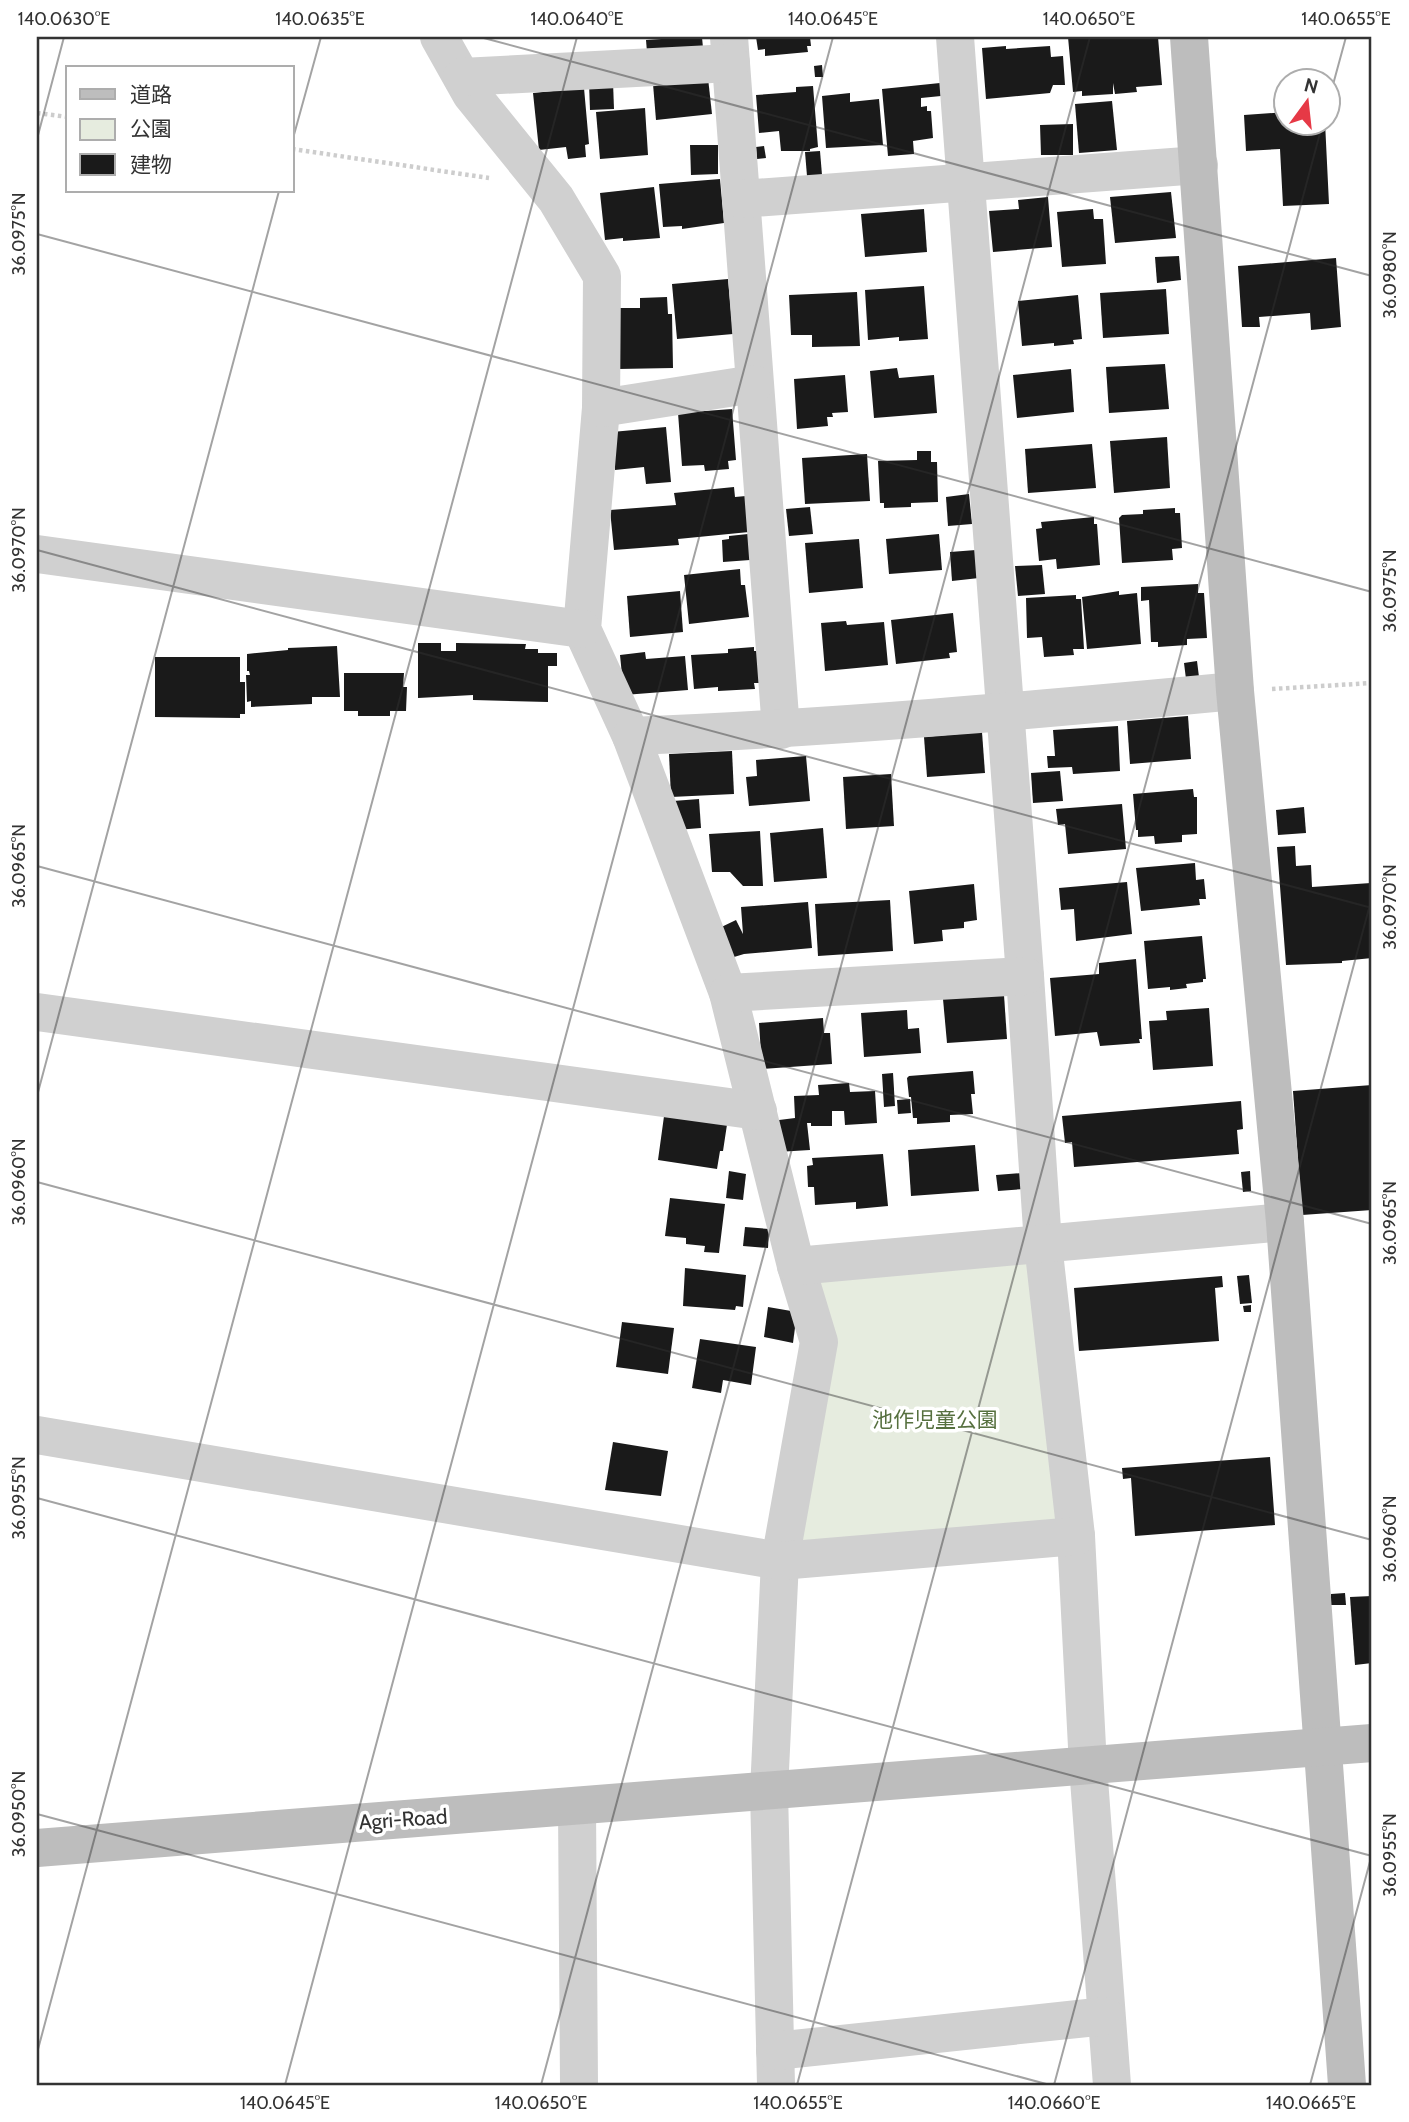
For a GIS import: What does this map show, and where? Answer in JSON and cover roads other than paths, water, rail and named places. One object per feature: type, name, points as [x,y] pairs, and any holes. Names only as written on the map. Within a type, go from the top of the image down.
[{"type":"street","points":[[439,37],[471,94],[556,198],[602,276],[601,408],[582,629],[631,736],[728,993],[796,1266],[819,1342],[780,1561],[769,1791],[775,2068],[1106,2016]]},
{"type":"street","points":[[955,37],[1026,976],[1043,1244],[1076,1536],[1088,1766],[1112,2085]]},
{"type":"street","points":[[1189,37],[1235,691],[1285,1222],[1347,2085]]},
{"type":"street","points":[[462,77],[730,50],[781,730]]},
{"type":"street","points":[[741,199],[1199,165]]},
{"type":"street","points":[[601,408],[754,384]]},
{"type":"street","points":[[37,554],[582,629]]},
{"type":"street","points":[[631,736],[781,730],[1005,713],[1235,691]]},
{"type":"street","points":[[728,993],[1026,976]]},
{"type":"street","points":[[37,1012],[758,1111]]},
{"type":"street","points":[[796,1266],[1285,1222]]},
{"type":"street","points":[[37,1435],[780,1561],[1076,1536]]},
{"type":"street","name":"Agri-Road","points":[[37,1848],[1372,1742]]},
{"type":"street","points":[[577,1806],[579,2085]]},
{"type":"park label","name":"池作児童公園","points":[[935,1419]]}]
